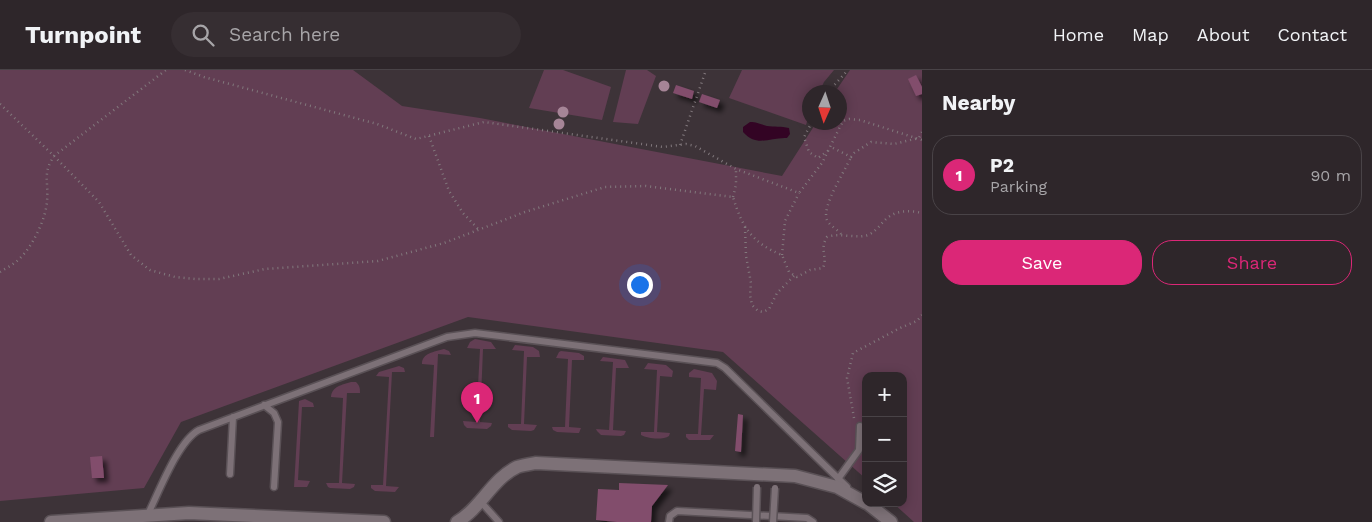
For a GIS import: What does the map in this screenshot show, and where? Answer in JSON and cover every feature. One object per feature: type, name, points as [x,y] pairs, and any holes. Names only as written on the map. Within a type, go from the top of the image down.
[{"type":"street","points":[[456,522],[468,516],[500,479],[509,472],[518,467],[536,463],[795,476],[837,487],[862,500]]},
{"type":"street","points":[[872,507],[891,522]]},
{"type":"street","points":[[52,522],[148,514],[209,513],[384,522]]},
{"type":"lane","points":[[148,514],[186,440],[198,430],[447,337],[475,333],[717,363],[725,368],[862,499]]},
{"type":"lane","points":[[264,405],[274,413],[278,422],[274,488]]},
{"type":"lane","points":[[230,474],[233,417]]},
{"type":"lane","points":[[838,478],[858,450],[858,425]]},
{"type":"lane","points":[[756,522],[758,474]]},
{"type":"lane","points":[[773,522],[776,474]]},
{"type":"lane","points":[[481,502],[499,522]]},
{"type":"lane","points":[[669,522],[670,516],[677,511],[807,518],[813,522]]},
{"type":"path","points":[[0,272],[15,263],[31,243],[42,224],[48,200],[46,176],[54,156],[166,70]]},
{"type":"path","points":[[185,70],[204,77],[377,124],[416,139],[484,122],[651,146],[672,147],[686,144],[694,146],[736,169],[799,193]]},
{"type":"path","points":[[680,146],[706,70]]},
{"type":"path","points":[[834,85],[848,70]]},
{"type":"path","points":[[0,104],[99,202],[130,255],[150,270],[174,277],[219,279],[265,269],[378,261],[444,243],[525,212],[605,187],[646,186],[733,197]]},
{"type":"path","points":[[921,139],[860,120],[849,119],[843,121],[839,126],[831,149],[799,193],[785,221],[782,255],[789,272],[794,276],[800,276],[810,270],[824,268],[822,251],[827,237],[841,234],[862,236],[869,234],[894,213],[905,211],[922,212]]},
{"type":"path","points":[[808,130],[804,138],[809,152],[818,158],[831,149]]},
{"type":"path","points":[[921,139],[922,132]]},
{"type":"path","points":[[428,136],[449,191],[463,212],[479,230]]},
{"type":"path","points":[[831,149],[851,158],[854,153],[871,142],[894,144],[921,139]]},
{"type":"path","points":[[841,234],[828,221],[826,216],[827,204],[851,158]]},
{"type":"path","points":[[736,169],[736,185],[733,197],[745,226],[758,243],[782,255]]},
{"type":"path","points":[[745,226],[746,256],[751,283],[750,295],[752,305],[758,311],[763,312],[769,309],[777,293],[794,276]]},
{"type":"path","points":[[858,425],[847,378],[853,353],[917,321],[922,315]]},
{"type":"shaded area","points":[[0,70],[353,70],[402,106],[480,118],[782,176],[812,130],[847,130],[847,85],[840,85],[850,70],[922,70],[922,522],[914,522],[897,507],[907,507],[907,372],[862,372],[862,475],[723,352],[468,317],[181,422],[144,488],[0,501]]},
{"type":"shaded area","points":[[544,70],[563,70],[611,87],[602,120],[529,108]]},
{"type":"shaded area","points":[[626,70],[647,70],[656,76],[638,124],[613,122]]},
{"type":"shaded area","points":[[742,70],[834,70],[822,85],[802,85],[802,124],[729,98]]},
{"type":"shaded area","points":[[750,122],[789,128],[790,134],[787,138],[764,141],[753,140],[743,132],[743,127]]},
{"type":"shaded area","points":[[475,339],[491,342],[496,349],[483,349],[480,422],[492,423],[487,429],[467,428],[463,421],[476,422],[480,349],[467,348],[470,342]]},
{"type":"shaded area","points":[[515,345],[533,347],[539,351],[540,357],[527,357],[524,424],[537,425],[531,431],[512,430],[508,427],[508,424],[521,424],[524,351],[512,350]]},
{"type":"shaded area","points":[[444,349],[449,351],[451,355],[438,354],[434,437],[430,437],[434,365],[422,364],[426,355]]},
{"type":"shaded area","points":[[561,351],[579,353],[584,356],[584,360],[572,360],[569,427],[581,428],[579,433],[557,432],[552,427],[565,427],[568,359],[556,358]]},
{"type":"shaded area","points":[[603,357],[625,360],[629,368],[616,368],[613,430],[626,431],[621,436],[601,435],[596,429],[609,430],[613,362],[600,361]]},
{"type":"shaded area","points":[[648,363],[666,365],[673,371],[672,377],[660,376],[657,432],[670,433],[669,436],[663,438],[651,438],[641,435],[641,432],[654,432],[657,370],[644,369]]},
{"type":"shaded area","points":[[399,366],[404,368],[405,372],[392,372],[386,486],[399,487],[395,492],[375,491],[371,488],[371,485],[383,485],[389,377],[376,376],[379,372]]},
{"type":"shaded area","points":[[694,369],[712,373],[717,381],[716,390],[704,389],[701,435],[714,435],[710,440],[689,440],[686,437],[686,434],[698,434],[701,378],[689,377],[689,373]]},
{"type":"shaded area","points":[[351,382],[357,383],[360,387],[360,393],[347,393],[342,483],[355,484],[350,489],[330,488],[326,483],[339,483],[343,398],[331,397],[335,388]]},
{"type":"shaded area","points":[[305,399],[313,403],[314,407],[302,407],[298,480],[310,481],[307,487],[294,487],[299,401]]},
{"type":"building","points":[[916,75],[922,87],[922,94],[916,96],[908,79]]},
{"type":"building","points":[[676,85],[694,91],[692,99],[673,93]]},
{"type":"building","points":[[702,94],[720,100],[717,108],[699,102]]},
{"type":"building","points":[[738,414],[743,415],[741,452],[735,451]]},
{"type":"building","points":[[102,456],[104,478],[92,478],[90,457]]},
{"type":"building","points":[[619,483],[668,485],[652,506],[651,522],[596,520],[598,489],[619,490]]},
{"type":"place","name":"P2","points":[[477,423]]}]
